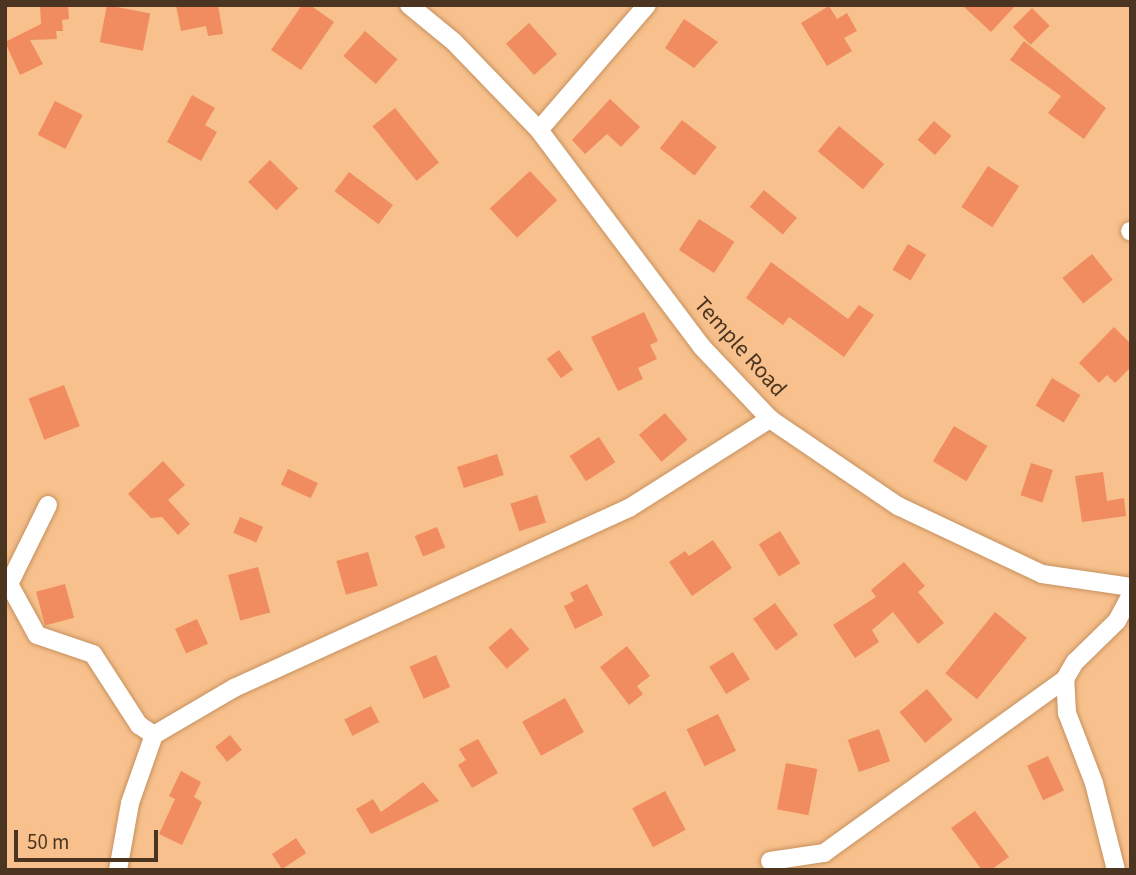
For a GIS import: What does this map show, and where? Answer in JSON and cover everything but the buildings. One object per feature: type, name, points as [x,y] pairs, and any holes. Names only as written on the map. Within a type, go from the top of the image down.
[{"type":"street","name":"Temple Road","points":[[409,5],[454,42],[539,130],[702,347],[770,419],[898,506],[1042,573],[1131,587]]},
{"type":"street","points":[[539,130],[647,5]]},
{"type":"street","points":[[118,870],[130,803],[154,736],[234,688],[629,508],[770,419]]},
{"type":"street","points":[[48,505],[9,584],[37,635],[93,654],[139,725],[154,736]]},
{"type":"street","points":[[770,861],[824,853],[1065,680],[1075,662],[1117,621],[1131,595]]},
{"type":"street","points":[[1065,680],[1067,713],[1094,783],[1116,870]]}]
